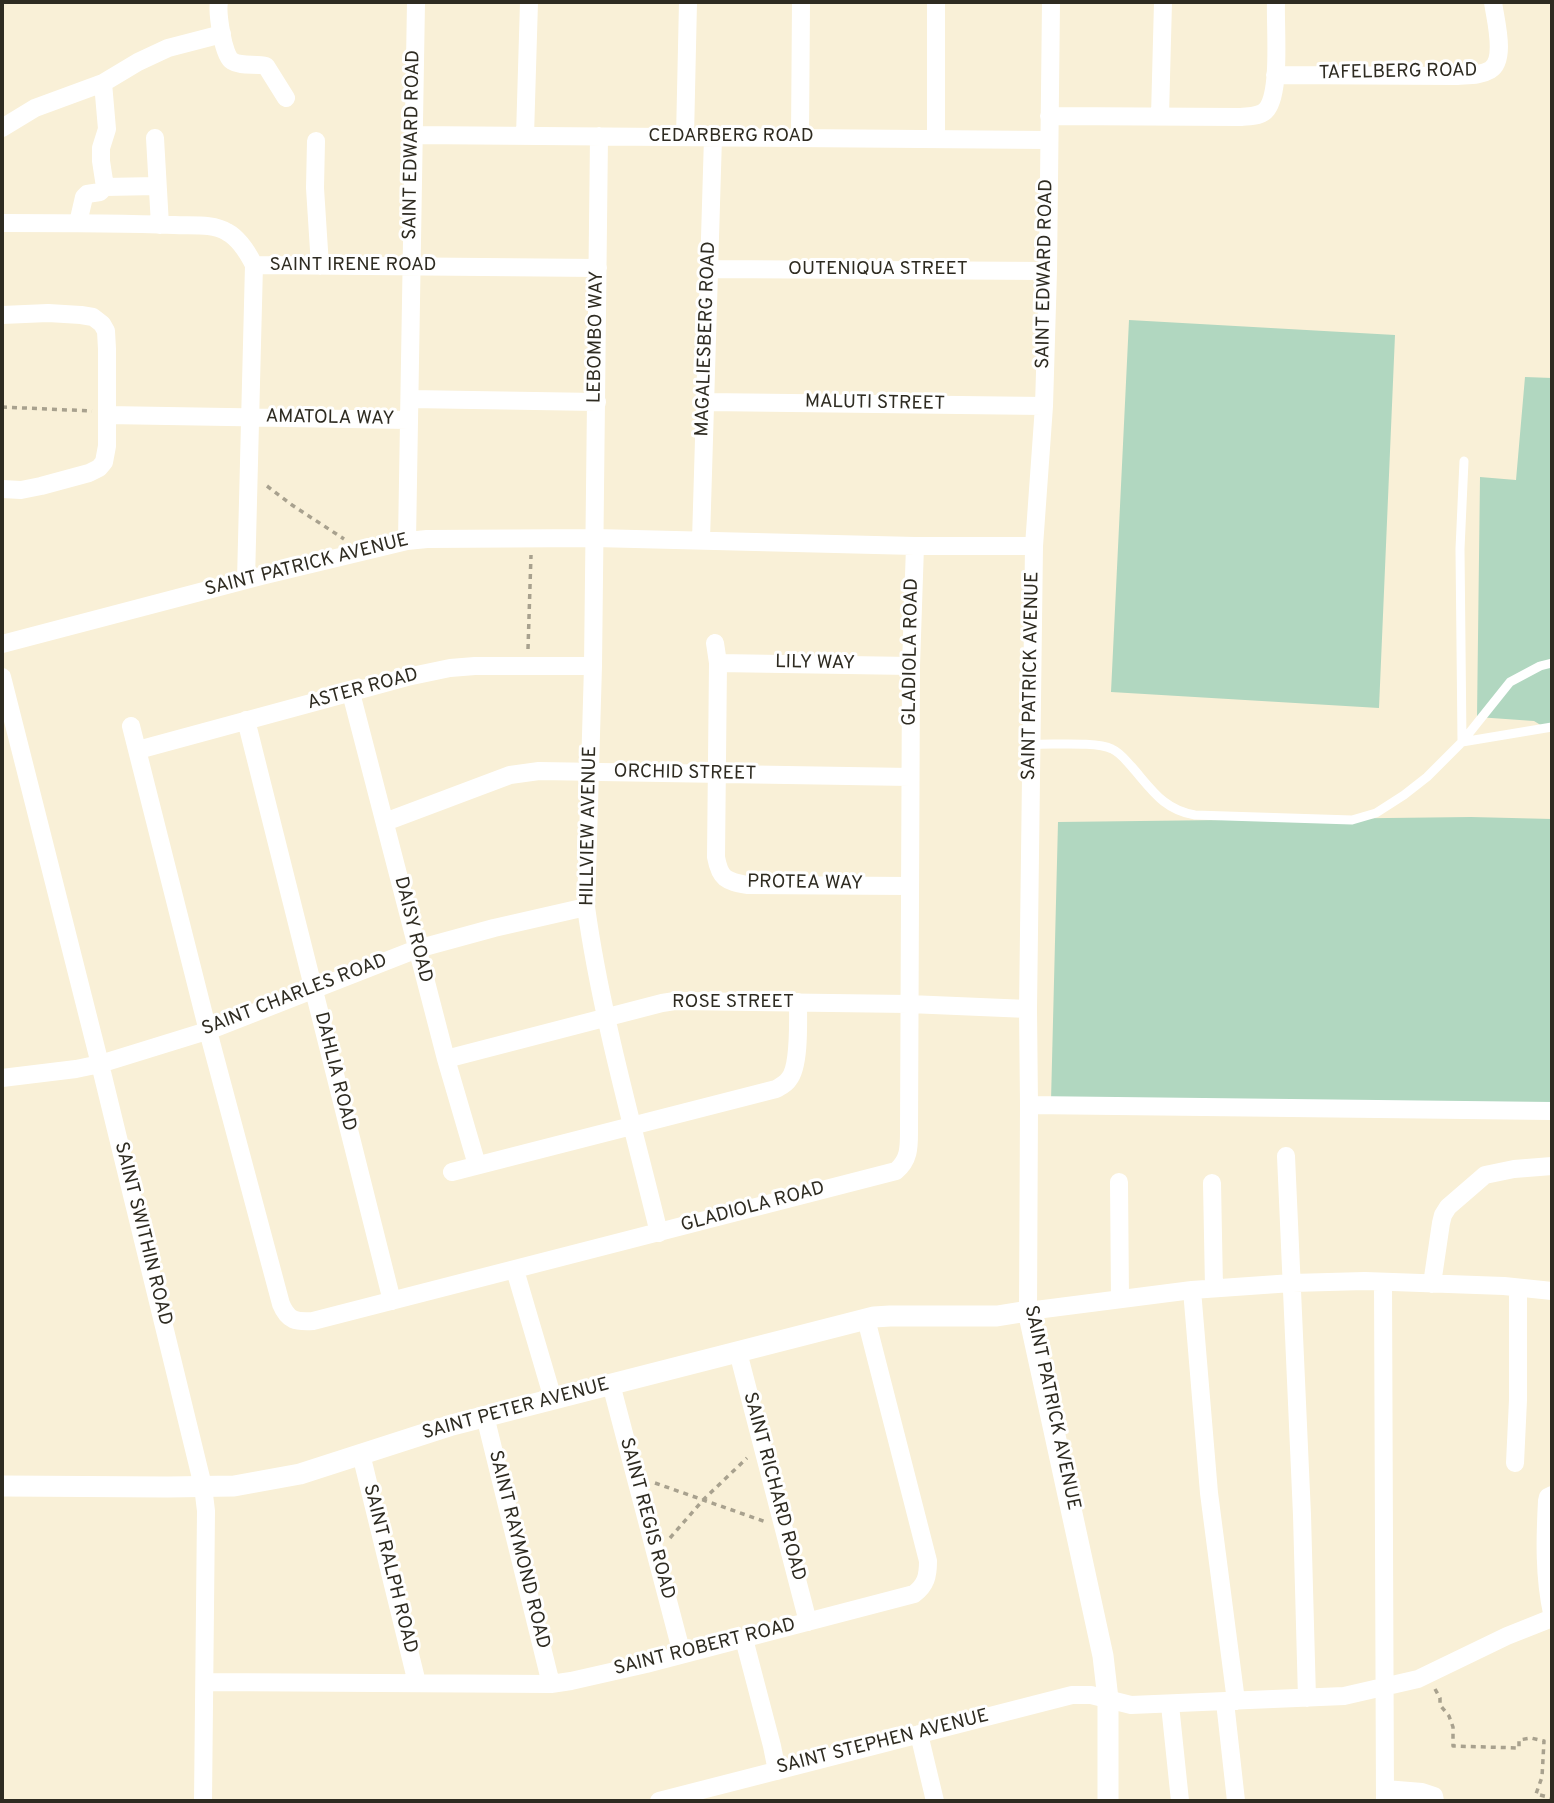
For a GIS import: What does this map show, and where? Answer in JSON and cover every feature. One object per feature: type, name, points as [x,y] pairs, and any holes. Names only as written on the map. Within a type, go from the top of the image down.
[{"type":"street","points":[[219,2],[217,11],[228,57],[238,63],[266,66],[286,98]]},
{"type":"street","name":"SAINT EDWARD ROAD","points":[[407,541],[416,2]]},
{"type":"street","points":[[524,136],[529,2]]},
{"type":"street","points":[[685,137],[688,2]]},
{"type":"street","points":[[800,137],[801,2]]},
{"type":"street","points":[[936,2],[936,139]]},
{"type":"street","name":"SAINT EDWARD ROAD","points":[[1034,546],[1044,406],[1051,2]]},
{"type":"street","points":[[1160,116],[1163,2]]},
{"type":"street","points":[[1049,116],[1260,115],[1267,109],[1273,96],[1276,2]]},
{"type":"street","name":"TAFELBERG ROAD","points":[[1275,75],[1457,76],[1489,71],[1497,63],[1500,54],[1493,2]]},
{"type":"street","points":[[2,128],[35,108],[103,83],[168,48],[222,34]]},
{"type":"street","points":[[103,83],[107,129],[101,148],[101,161],[105,187]]},
{"type":"street","name":"CEDARBERG ROAD","points":[[413,135],[1048,140]]},
{"type":"street","name":"LEBOMBO WAY","points":[[595,538],[599,136]]},
{"type":"street","name":"MAGALIESBERG ROAD","points":[[701,540],[713,137]]},
{"type":"street","points":[[155,138],[160,225]]},
{"type":"street","points":[[316,141],[315,188],[320,266]]},
{"type":"street","points":[[78,223],[85,195],[89,193],[100,192],[105,187],[157,186]]},
{"type":"street","points":[[2,223],[218,228],[240,242],[254,265]]},
{"type":"street","name":"SAINT IRENE ROAD","points":[[246,580],[254,265],[598,268]]},
{"type":"street","name":"OUTENIQUA STREET","points":[[709,269],[1048,271]]},
{"type":"street","points":[[2,315],[81,314],[93,317],[102,324],[107,339],[104,462],[89,473],[21,490],[2,489]]},
{"type":"street","points":[[410,400],[597,402]]},
{"type":"street","name":"MALUTI STREET","points":[[706,402],[1044,406]]},
{"type":"street","name":"AMATOLA WAY","points":[[107,415],[410,420]]},
{"type":"street","name":"SAINT PATRICK AVENUE","points":[[2,644],[407,541],[455,537],[532,537],[915,546],[1034,546],[1028,1009],[1028,1311],[1103,1656],[1108,1699],[1108,1801]]},
{"type":"street","name":"HILLVIEW AVENUE","points":[[595,538],[586,907],[607,1018],[659,1233]]},
{"type":"street","name":"GLADIOLA ROAD","points":[[208,1031],[274,1277],[285,1313],[292,1320],[313,1321],[896,1171],[907,1158],[909,1132],[911,666],[915,546]]},
{"type":"street","points":[[715,643],[718,663],[716,775]]},
{"type":"street","name":"LILY WAY","points":[[718,663],[911,666]]},
{"type":"street","name":"ASTER ROAD","points":[[138,750],[450,667],[593,666]]},
{"type":"street","name":"SAINT SWITHIN ROAD","points":[[2,677],[203,1486],[206,1511],[203,1801]]},
{"type":"street","name":"DAISY ROAD","points":[[351,693],[446,1059],[477,1165]]},
{"type":"street","name":"DAHLIA ROAD","points":[[246,720],[392,1301]]},
{"type":"street","points":[[131,726],[208,1031]]},
{"type":"street","name":"ORCHID STREET","points":[[385,822],[510,775],[539,771],[910,777]]},
{"type":"street","name":"PROTEA WAY","points":[[716,775],[716,857],[718,870],[724,878],[747,885],[909,886]]},
{"type":"street","name":"SAINT CHARLES ROAD","points":[[2,1078],[100,1064],[208,1031],[417,949],[586,907]]},
{"type":"street","name":"ROSE STREET","points":[[446,1059],[675,1001],[909,1004],[1028,1009]]},
{"type":"street","points":[[452,1172],[776,1089],[790,1079],[796,1062],[798,1002]]},
{"type":"street","points":[[1029,1105],[1552,1111]]},
{"type":"street","points":[[1286,1156],[1307,1698]]},
{"type":"street","points":[[1432,1284],[1441,1223],[1448,1207],[1485,1175],[1552,1166]]},
{"type":"street","points":[[1119,1182],[1120,1299]]},
{"type":"street","points":[[1212,1183],[1214,1288]]},
{"type":"street","points":[[515,1270],[553,1399]]},
{"type":"street","points":[[1028,1311],[1192,1290],[1292,1283],[1383,1282],[1504,1286],[1552,1291]]},
{"type":"street","points":[[1383,1282],[1385,1795],[1427,1793],[1434,1796],[1435,1801]]},
{"type":"street","points":[[1515,1463],[1518,1289]]},
{"type":"street","points":[[1192,1290],[1231,1702],[1236,1801]]},
{"type":"street","name":"SAINT PETER AVENUE","points":[[2,1486],[234,1486],[300,1474],[452,1425],[866,1319],[890,1315],[997,1316],[1028,1311]]},
{"type":"street","name":"SAINT ROBERT ROAD","points":[[205,1682],[551,1684],[584,1679],[914,1594],[922,1588],[926,1580],[928,1561],[866,1319]]},
{"type":"street","name":"SAINT RICHARD ROAD","points":[[738,1352],[808,1622]]},
{"type":"street","name":"SAINT REGIS ROAD","points":[[611,1384],[682,1654]]},
{"type":"street","name":"SAINT RAYMOND ROAD","points":[[485,1416],[551,1684]]},
{"type":"street","name":"SAINT RALPH ROAD","points":[[360,1454],[417,1683]]},
{"type":"street","points":[[1552,1495],[1547,1501],[1546,1583],[1552,1613]]},
{"type":"street","name":"SAINT STEPHEN AVENUE","points":[[659,1801],[1072,1695],[1091,1695],[1131,1705],[1344,1696],[1418,1679],[1507,1636],[1552,1619]]},
{"type":"street","points":[[744,1639],[777,1771]]},
{"type":"street","points":[[1170,1705],[1180,1801]]},
{"type":"street","points":[[919,1734],[935,1801]]},
{"type":"lane","points":[[1462,742],[1460,549],[1464,461]]},
{"type":"lane","points":[[1031,744],[1094,745],[1112,749],[1172,808],[1183,813],[1352,820],[1376,813],[1427,777],[1462,742],[1510,682],[1540,666],[1552,663]]},
{"type":"lane","points":[[1462,742],[1552,727]]},
{"type":"path","points":[[2,407],[92,411],[107,415]]},
{"type":"path","points":[[249,473],[292,505],[364,551]]},
{"type":"path","points":[[528,665],[532,537]]},
{"type":"path","points":[[656,1555],[703,1500],[762,1445]]},
{"type":"path","points":[[636,1478],[670,1487],[761,1521],[782,1524]]},
{"type":"path","points":[[1428,1675],[1440,1698],[1440,1705],[1449,1716],[1453,1727],[1453,1746],[1519,1748],[1519,1740],[1531,1738],[1544,1741],[1542,1777],[1536,1794],[1552,1798]]},
{"type":"green space","points":[[1129,320],[1395,335],[1379,708],[1111,692]]},
{"type":"green space","points":[[1525,377],[1552,378],[1552,732],[1534,721],[1477,717],[1480,477],[1516,480]]},
{"type":"green space","points":[[1471,817],[1552,819],[1552,1106],[1051,1101],[1058,822]]}]
